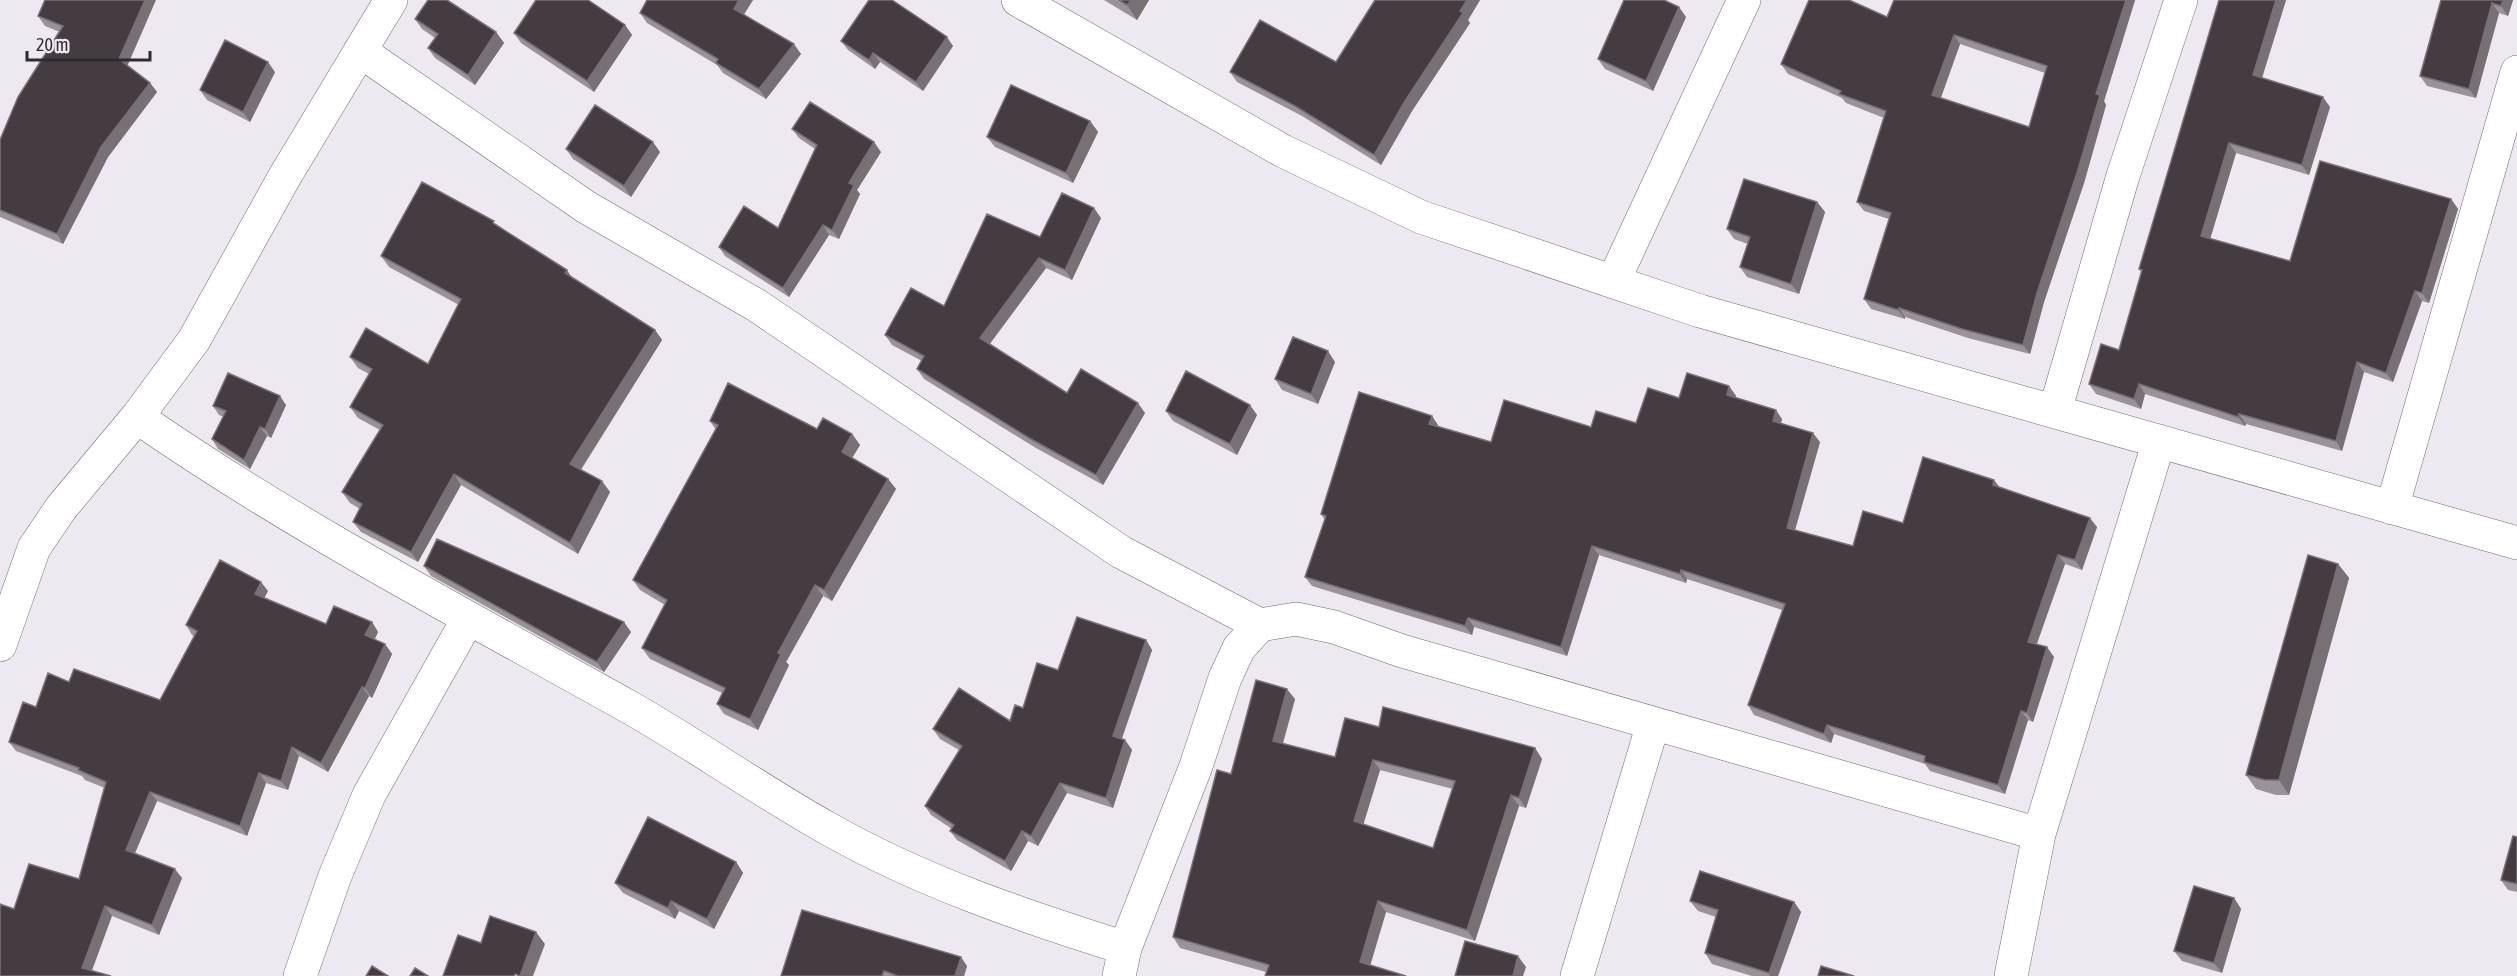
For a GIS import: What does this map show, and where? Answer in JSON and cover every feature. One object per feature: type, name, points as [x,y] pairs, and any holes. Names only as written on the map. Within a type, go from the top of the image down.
[{"type":"street","points":[[0,645],[34,548],[97,462],[137,417],[194,340],[285,176],[391,0]]},
{"type":"street","points":[[1018,0],[1282,152],[1421,217],[1614,280],[1700,311],[2517,543]]},
{"type":"street","points":[[1614,280],[1744,0]]},
{"type":"street","points":[[2055,411],[2122,179],[2181,0]]},
{"type":"street","points":[[360,51],[586,207],[756,305],[1121,552],[1260,625],[1296,619],[1334,627],[1402,651],[2039,834]]},
{"type":"street","points":[[2392,508],[2517,72]]},
{"type":"street","points":[[137,417],[205,464],[281,511],[468,619],[632,709],[827,828],[883,857],[1122,962],[1196,766],[1225,678],[1239,648],[1260,625]]},
{"type":"street","points":[[2011,976],[2039,834],[2159,441]]},
{"type":"street","points":[[300,976],[335,876],[369,795],[468,619]]},
{"type":"street","points":[[1577,976],[1653,724]]},
{"type":"building","points":[[45,0],[145,0],[119,59],[150,83],[101,147],[57,234],[0,210],[0,140],[18,97],[63,26],[38,16]]},
{"type":"building","points":[[428,0],[447,0],[496,32],[468,75],[428,48],[438,34],[415,19]]},
{"type":"building","points":[[536,0],[588,0],[625,25],[587,81],[514,33]]},
{"type":"building","points":[[647,0],[739,0],[734,9],[794,44],[759,89],[716,63],[718,59],[640,13]]},
{"type":"building","points":[[869,0],[892,0],[947,37],[916,82],[873,53],[869,60],[841,41]]},
{"type":"building","points":[[1119,0],[1131,0],[1127,5]]},
{"type":"building","points":[[1375,0],[1467,0],[1460,11],[1463,13],[1405,101],[1374,155],[1295,106],[1230,72],[1260,20],[1336,62]]},
{"type":"building","points":[[1624,0],[1664,0],[1679,7],[1646,81],[1598,59]]},
{"type":"building","points":[[1809,0],[1849,0],[1887,17],[1894,0],[2126,0],[2096,94],[2100,95],[2077,173],[2037,293],[2023,345],[1864,299],[1891,213],[1857,202],[1886,111],[1839,94],[1841,91],[1781,64]],"holes":[[[1954,35],[2047,66],[2029,127],[1932,95]]]},
{"type":"building","points":[[2219,0],[2276,0],[2253,75],[2323,97],[2302,165],[2229,143],[2201,236],[2290,261],[2320,161],[2451,199],[2422,293],[2415,291],[2386,373],[2357,362],[2336,441],[2239,414],[2238,417],[2139,384],[2134,399],[2089,384],[2101,344],[2119,350],[2142,270],[2139,269]]},
{"type":"building","points":[[2441,0],[2503,0],[2501,6],[2492,3],[2469,89],[2420,76]]},
{"type":"building","points":[[225,40],[268,62],[243,112],[200,90]]},
{"type":"building","points":[[1011,85],[1090,121],[1066,173],[987,137]]},
{"type":"building","points":[[810,102],[874,142],[849,183],[854,185],[832,230],[823,225],[783,288],[719,247],[744,206],[778,228],[817,145],[792,129]]},
{"type":"building","points":[[595,105],[653,142],[624,186],[566,149]]},
{"type":"building","points":[[1744,179],[1817,202],[1791,284],[1740,267],[1750,237],[1727,229]]},
{"type":"building","points":[[422,182],[494,221],[493,223],[567,270],[565,273],[655,330],[570,464],[602,481],[570,543],[454,474],[411,552],[353,522],[362,504],[342,492],[383,425],[350,407],[372,369],[350,357],[366,328],[428,364],[461,299],[381,256]]},
{"type":"building","points":[[1062,193],[1094,208],[1065,270],[1039,258],[980,338],[1067,393],[1081,369],[1138,403],[1096,475],[1029,438],[917,369],[924,356],[885,335],[911,288],[944,306],[987,214],[1040,237]]},
{"type":"building","points":[[1293,337],[1328,351],[1311,394],[1275,379]]},
{"type":"building","points":[[1186,371],[1250,405],[1230,444],[1166,411]]},
{"type":"building","points":[[228,373],[280,396],[265,429],[260,427],[244,460],[212,439],[226,411],[213,406]]},
{"type":"building","points":[[1687,373],[1729,386],[1727,395],[1776,410],[1773,421],[1813,433],[1787,528],[1853,546],[1863,511],[1903,523],[1923,457],[1994,480],[1993,485],[2090,518],[2075,560],[2058,555],[2028,642],[2047,647],[2027,713],[2021,711],[1998,785],[1924,762],[1925,756],[1827,725],[1824,734],[1748,705],[1785,604],[1681,570],[1680,574],[1592,546],[1561,647],[1468,618],[1465,626],[1305,577],[1326,516],[1321,514],[1359,392],[1432,416],[1429,424],[1491,442],[1504,400],[1591,427],[1596,411],[1636,423],[1648,388],[1679,398]]},
{"type":"building","points":[[728,383],[817,429],[823,418],[852,434],[842,452],[888,479],[824,590],[815,585],[778,653],[781,654],[750,719],[717,704],[725,688],[642,648],[667,600],[633,580],[718,425],[710,421]]},
{"type":"building","points":[[437,539],[624,622],[597,662],[424,566]]},
{"type":"building","points":[[2308,555],[2338,564],[2279,780],[2265,780],[2246,775]]},
{"type":"building","points":[[220,560],[261,582],[255,594],[326,624],[334,606],[372,622],[365,635],[385,644],[365,688],[362,687],[321,763],[292,747],[281,781],[259,773],[240,826],[150,792],[126,850],[175,869],[152,925],[105,906],[82,968],[111,976],[0,976],[0,904],[14,909],[29,864],[79,879],[106,782],[78,770],[79,768],[9,742],[23,702],[36,707],[48,673],[69,682],[74,669],[160,700],[197,631],[186,625]]},
{"type":"building","points":[[1077,617],[1146,640],[1113,736],[1125,740],[1106,798],[1060,783],[1031,836],[1022,831],[1005,861],[950,831],[954,825],[925,806],[962,746],[933,729],[959,688],[1010,721],[1015,705],[1023,708],[1037,663],[1058,670]]},
{"type":"building","points":[[1256,680],[1287,689],[1273,741],[1335,757],[1345,718],[1379,727],[1383,707],[1535,748],[1519,798],[1511,795],[1467,930],[1378,901],[1360,962],[1406,976],[1265,976],[1269,965],[1173,937],[1217,770],[1231,774]],"holes":[[[1373,760],[1455,781],[1433,848],[1354,821]]]},
{"type":"building","points":[[648,817],[736,862],[707,919],[671,901],[668,908],[615,883]]},
{"type":"building","points":[[2513,836],[2517,837],[2517,884],[2501,880]]},
{"type":"building","points":[[1700,871],[1794,902],[1769,973],[1705,953],[1718,910],[1690,901]]},
{"type":"building","points":[[2194,886],[2234,898],[2214,963],[2174,951]]},
{"type":"building","points":[[802,910],[961,957],[955,976],[898,976],[884,971],[882,976],[781,976]]},
{"type":"building","points":[[490,916],[536,932],[520,976],[515,974],[514,976],[443,976],[458,935],[481,943]]},
{"type":"building","points":[[1465,941],[1518,956],[1513,976],[1455,976]]},
{"type":"building","points":[[372,966],[388,976],[366,976]]},
{"type":"building","points":[[1821,966],[1854,976],[1818,976]]},
{"type":"building","points":[[415,968],[428,976],[410,976]]}]
